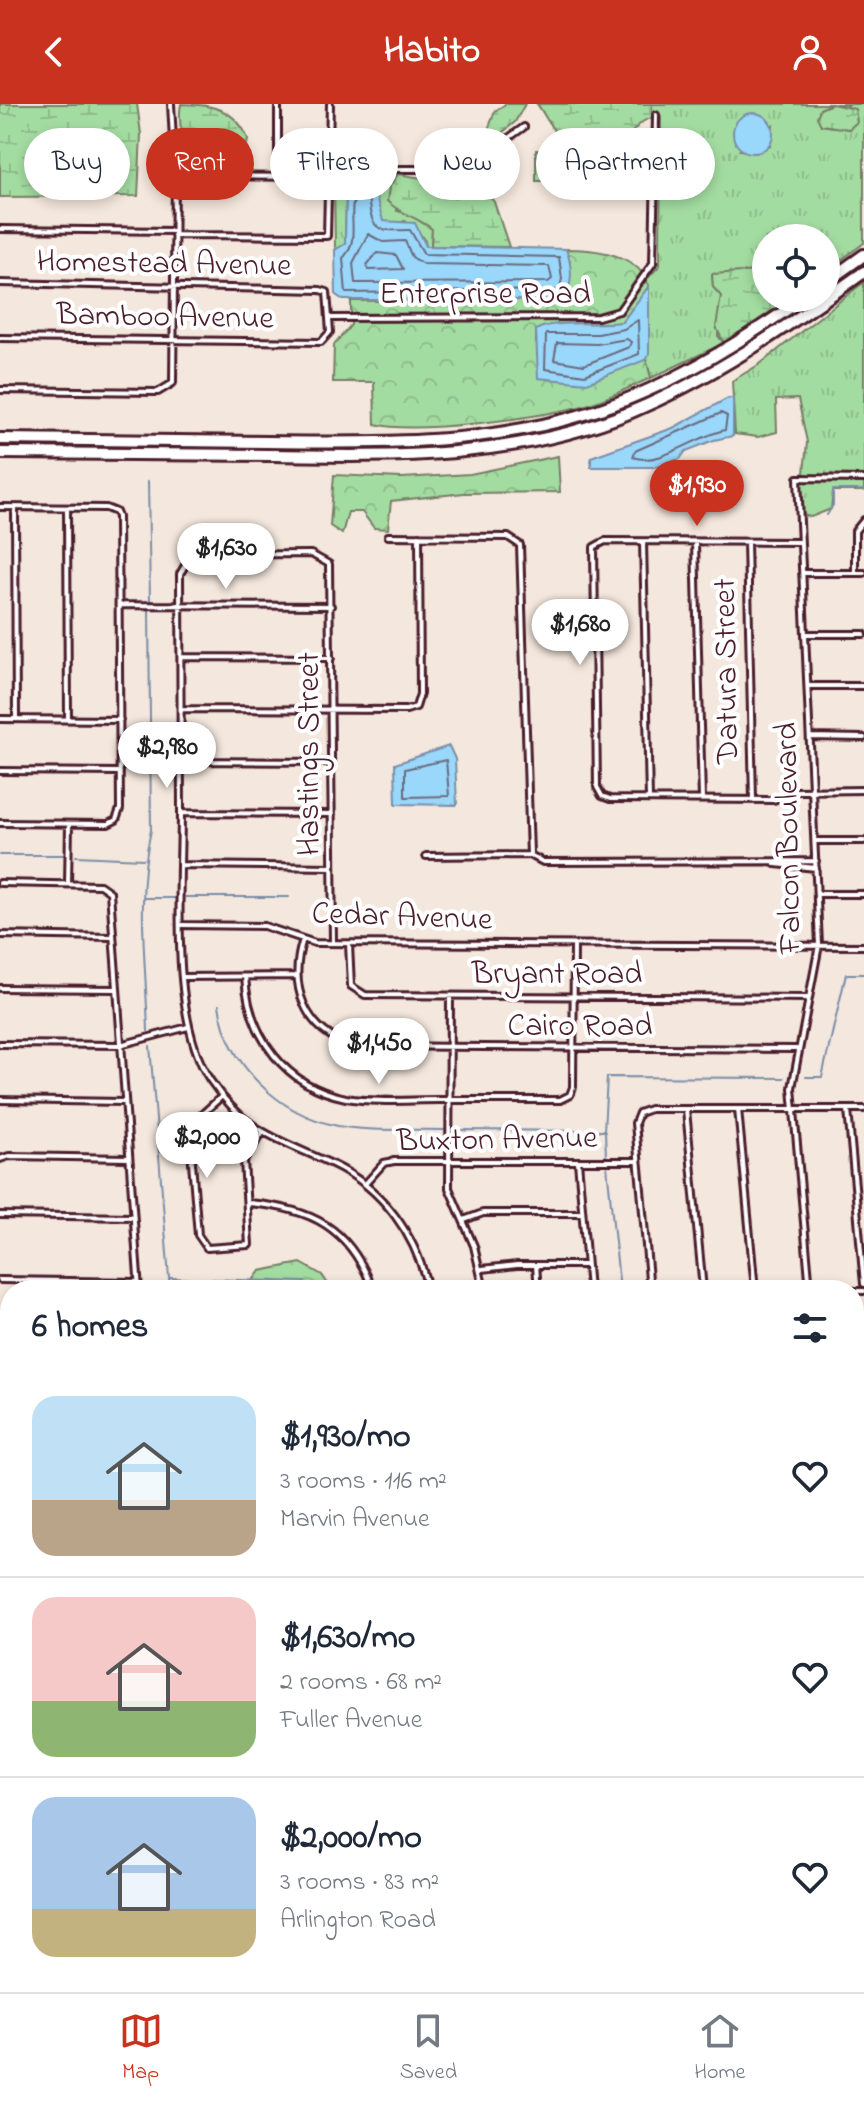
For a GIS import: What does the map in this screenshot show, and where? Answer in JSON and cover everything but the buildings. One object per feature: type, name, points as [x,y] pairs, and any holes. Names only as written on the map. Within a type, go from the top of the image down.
[{"type":"highway","points":[[840,272],[864,255]]},
{"type":"highway","points":[[0,453],[401,457],[505,448],[572,432],[680,390],[725,367],[864,272]]},
{"type":"highway","points":[[0,439],[398,443],[491,436],[588,414],[644,392],[704,363],[782,312]]},
{"type":"street","points":[[171,104],[172,128]]},
{"type":"street","points":[[278,104],[278,128]]},
{"type":"street","points":[[330,104],[330,128]]},
{"type":"street","name":"Enterprise Road","points":[[330,318],[608,316],[624,305],[653,263],[656,115]]},
{"type":"street","points":[[398,169],[423,169],[459,151],[493,149],[524,127]]},
{"type":"street","points":[[0,390],[158,392],[169,388],[175,377],[175,200]]},
{"type":"street","points":[[0,229],[324,238],[330,230],[330,200]]},
{"type":"street","name":"Homestead Avenue","points":[[0,283],[327,292],[330,318]]},
{"type":"street","name":"Bamboo Avenue","points":[[0,338],[321,342],[328,338],[330,318]]},
{"type":"street","name":"Falcon Boulevard","points":[[809,1280],[793,1110],[793,1073],[819,945],[798,478],[864,479]]},
{"type":"street","points":[[0,507],[116,512],[120,525],[120,813],[108,824],[0,823]]},
{"type":"street","points":[[15,508],[16,719]]},
{"type":"street","points":[[67,508],[68,720]]},
{"type":"street","points":[[855,573],[855,531],[864,520]]},
{"type":"street","points":[[388,536],[508,537],[520,545],[530,855]]},
{"type":"street","points":[[181,709],[406,710],[419,703],[419,536]]},
{"type":"street","points":[[643,542],[649,799]]},
{"type":"street","points":[[695,542],[702,799]]},
{"type":"street","name":"Datura Street","points":[[747,542],[753,799]]},
{"type":"street","points":[[801,542],[598,543],[591,553],[597,787],[602,796],[649,799],[774,800],[795,791],[864,790]]},
{"type":"street","name":"Hastings Street","points":[[180,604],[180,574],[185,560],[202,553],[311,554],[329,564],[333,943]]},
{"type":"street","points":[[802,573],[864,573]]},
{"type":"street","points":[[180,604],[184,977],[188,1027],[201,1063],[222,1096],[262,1133],[333,1164],[365,1184],[404,1227],[415,1247],[425,1280]]},
{"type":"street","points":[[120,605],[331,606]]},
{"type":"street","points":[[805,634],[864,634]]},
{"type":"street","points":[[181,657],[331,658]]},
{"type":"street","points":[[808,686],[864,686]]},
{"type":"street","points":[[0,719],[120,720]]},
{"type":"street","points":[[810,737],[864,738]]},
{"type":"street","points":[[181,761],[332,762]]},
{"type":"street","points":[[0,771],[120,772]]},
{"type":"street","points":[[181,813],[332,814]]},
{"type":"street","points":[[68,884],[69,824]]},
{"type":"street","points":[[815,841],[864,841]]},
{"type":"street","points":[[426,856],[530,855],[543,862],[816,861]]},
{"type":"street","points":[[773,863],[816,868]]},
{"type":"street","points":[[181,865],[332,867]]},
{"type":"street","points":[[0,883],[100,885],[110,892],[138,1280]]},
{"type":"street","points":[[817,894],[864,894]]},
{"type":"street","name":"Cedar Avenue","points":[[182,925],[264,926],[303,939],[349,944],[864,946]]},
{"type":"street","points":[[0,935],[112,937]]},
{"type":"street","name":"Cairo Road","points":[[303,939],[297,976],[299,994],[310,1019],[338,1042],[366,1047],[797,1049]]},
{"type":"street","name":"Bryant Road","points":[[349,944],[349,978],[359,994],[809,998]]},
{"type":"street","points":[[245,977],[247,998],[262,1039],[286,1070],[302,1081],[347,1098],[560,1100],[570,1095],[574,945]]},
{"type":"street","points":[[184,977],[297,976]]},
{"type":"street","points":[[0,988],[116,989]]},
{"type":"street","points":[[450,997],[449,1188],[464,1220],[483,1280]]},
{"type":"street","points":[[0,1044],[120,1045],[188,1027]]},
{"type":"street","points":[[222,1096],[189,1126],[199,1240],[207,1248],[249,1245],[244,1160],[262,1133]]},
{"type":"street","points":[[0,1100],[124,1102]]},
{"type":"street","points":[[649,1280],[635,1123],[639,1113],[650,1109],[864,1109]]},
{"type":"street","points":[[738,1109],[754,1280]]},
{"type":"street","points":[[686,1110],[702,1280]]},
{"type":"street","points":[[848,1110],[864,1280]]},
{"type":"street","points":[[0,1159],[9,1156],[128,1158]]},
{"type":"street","points":[[578,1161],[588,1280]]},
{"type":"street","name":"Buxton Avenue","points":[[365,1184],[384,1163],[638,1161]]},
{"type":"street","points":[[248,1203],[300,1211],[323,1222],[348,1243],[368,1280]]},
{"type":"street","points":[[464,1220],[483,1213],[582,1213]]},
{"type":"street","points":[[0,1215],[133,1217]]},
{"type":"street","points":[[536,1265],[537,1280]]},
{"type":"street","points":[[482,1269],[587,1265]]},
{"type":"green space","points":[[0,104],[137,104],[141,134],[138,196],[130,196],[130,128],[24,128],[24,197],[0,197]]},
{"type":"green space","points":[[181,104],[202,105],[221,110],[242,128],[181,128]]},
{"type":"green space","points":[[506,104],[525,104],[515,122],[508,128],[489,128],[495,111]]},
{"type":"green space","points":[[537,104],[652,104],[652,118],[636,128],[552,128]]},
{"type":"green space","points":[[652,104],[832,104],[820,109],[821,125],[849,129],[848,105],[835,104],[864,104],[864,243],[840,261],[840,224],[752,224],[752,272],[712,275],[713,287],[721,296],[718,336],[724,343],[651,378],[646,358],[646,280],[660,265],[660,200],[715,200],[715,128],[661,128],[661,116],[654,113],[652,118]],"holes":[[[773,125],[770,145],[756,153],[740,150]]]},
{"type":"green space","points":[[832,104],[855,109],[857,122],[849,129],[821,125],[817,117],[820,109]]},
{"type":"green space","points":[[398,174],[414,177],[414,200],[492,200],[509,247],[431,246],[432,229],[387,201],[398,200]]},
{"type":"green space","points":[[334,200],[346,200],[345,244],[335,250]]},
{"type":"green space","points":[[375,200],[393,200],[397,211],[409,214],[432,229],[431,246],[426,246],[424,238],[405,221],[393,225],[383,221]]},
{"type":"green space","points":[[566,249],[618,256],[643,274],[622,304],[608,314],[351,316],[351,301],[560,300],[570,261]]},
{"type":"green space","points":[[752,271],[752,312],[770,312],[724,343],[716,327],[721,296],[713,287],[712,274]]},
{"type":"green space","points":[[645,278],[649,286],[622,322],[554,325],[536,330],[536,343],[646,358],[651,378],[592,403],[538,415],[478,423],[394,427],[375,424],[374,382],[333,382],[334,345],[351,325],[351,320],[608,317],[626,306]]},
{"type":"green space","points":[[864,282],[864,477],[797,476],[804,473],[807,442],[798,399],[776,400],[777,432],[758,437],[735,434],[732,381],[760,364],[826,312],[840,312],[840,301]]},
{"type":"green space","points":[[558,456],[560,492],[464,493],[391,501],[388,529],[374,528],[362,512],[348,512],[342,534],[330,526],[334,475],[402,478],[470,474]]},
{"type":"green space","points":[[801,480],[864,481],[864,491],[833,491],[831,509],[811,517],[802,515]]},
{"type":"green space","points":[[301,1263],[325,1280],[253,1280],[260,1271]]},
{"type":"water","points":[[753,113],[767,119],[773,133],[767,147],[753,153],[739,147],[733,133],[739,119]]},
{"type":"water","points":[[346,200],[377,200],[383,221],[415,223],[426,246],[566,249],[571,269],[570,283],[560,300],[343,300],[336,295],[335,250],[345,244]]},
{"type":"water","points":[[649,286],[649,354],[645,360],[587,383],[538,378],[536,330],[554,325],[622,322]]},
{"type":"water","points":[[733,398],[733,436],[714,440],[686,451],[680,459],[654,467],[591,467],[591,457],[673,428]]},
{"type":"water","points":[[449,746],[455,759],[457,805],[396,804],[395,764]]},
{"type":"waterway","points":[[148,481],[150,601]]},
{"type":"waterway","points":[[827,515],[833,505],[833,490],[864,490]]},
{"type":"waterway","points":[[148,1031],[143,905],[151,830],[149,608]]},
{"type":"waterway","points":[[0,855],[65,855]]},
{"type":"waterway","points":[[76,856],[143,859]]},
{"type":"waterway","points":[[185,897],[289,897]]},
{"type":"waterway","points":[[144,898],[178,898]]},
{"type":"waterway","points":[[806,1077],[822,1077],[846,974],[864,974]]},
{"type":"waterway","points":[[219,1005],[224,1027],[244,1066],[276,1098],[295,1110],[316,1120],[351,1128],[444,1130]]},
{"type":"waterway","points":[[150,1046],[169,1280]]},
{"type":"waterway","points":[[457,1130],[604,1131],[607,1077],[784,1078]]},
{"type":"waterway","points":[[605,1132],[606,1157]]},
{"type":"waterway","points":[[607,1166],[619,1280]]},
{"type":"waterway","points":[[170,1278],[238,1280]]}]
